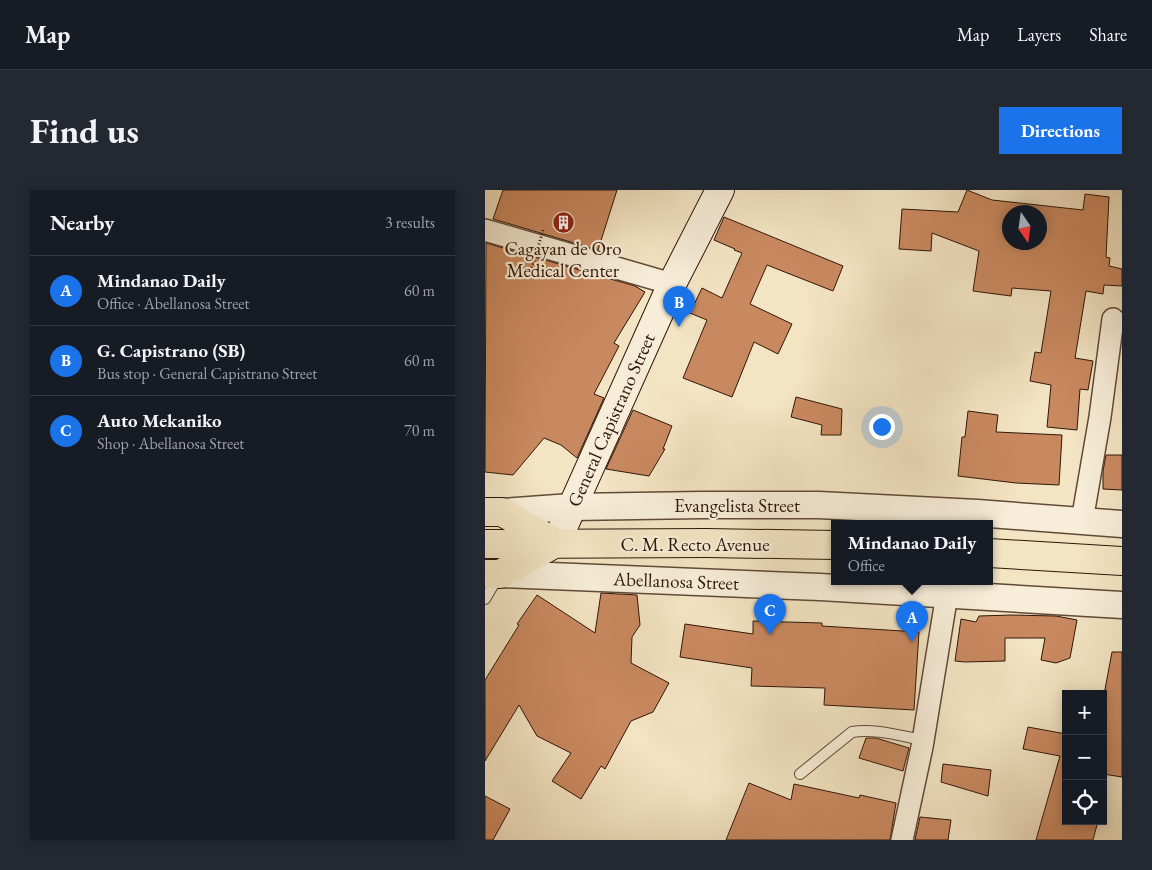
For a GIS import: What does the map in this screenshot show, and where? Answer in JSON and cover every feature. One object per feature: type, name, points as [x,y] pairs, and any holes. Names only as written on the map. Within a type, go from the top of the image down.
[{"type":"main road","name":"General Capistrano Street","points":[[556,543],[672,284],[720,190]]},
{"type":"main road","name":"C. M. Recto Avenue","points":[[493,512],[556,543]]},
{"type":"main road","name":"C. M. Recto Avenue","points":[[493,574],[556,543]]},
{"type":"main road","name":"C. M. Recto Avenue","points":[[485,544],[706,543],[831,545]]},
{"type":"main road","points":[[993,552],[1122,561]]},
{"type":"street","points":[[485,230],[672,284]]},
{"type":"street","points":[[1082,521],[1100,417],[1113,319]]},
{"type":"street","name":"Evangelista Street","points":[[493,512],[571,507],[819,505],[968,512],[1122,524]]},
{"type":"street","name":"Abellanosa Street","points":[[493,574],[801,586],[1122,605]]},
{"type":"street","points":[[903,840],[923,740],[947,594]]},
{"type":"lane","points":[[485,599],[493,574]]},
{"type":"lane","points":[[799,774],[852,732],[861,730],[923,740]]},
{"type":"path","points":[[532,268],[543,230]]},
{"type":"building","name":"Cagayan de Oro Medical Center","points":[[503,190],[617,190],[598,250],[493,219]]},
{"type":"building","points":[[967,190],[992,200],[1038,205],[1002,205],[1002,250],[1047,250],[1047,206],[1083,210],[1085,194],[1109,197],[1106,257],[1110,258],[1109,266],[1122,269],[1122,286],[1104,285],[1103,294],[1086,291],[1075,358],[1093,361],[1088,390],[1080,389],[1077,430],[1047,427],[1051,385],[1030,381],[1035,352],[1041,353],[1051,291],[1012,288],[1011,296],[973,291],[979,251],[932,233],[931,251],[899,249],[902,209],[958,212]]},
{"type":"building","points":[[724,217],[843,266],[833,291],[767,265],[750,304],[792,324],[778,354],[754,342],[732,397],[683,378],[707,320],[690,313],[702,288],[722,298],[742,253],[714,240]]},
{"type":"building","points":[[486,243],[635,286],[645,292],[614,343],[619,346],[594,394],[604,398],[577,458],[561,445],[544,438],[513,475],[485,472]]},
{"type":"building","points":[[796,397],[842,409],[841,435],[821,435],[822,425],[791,417]]},
{"type":"building","points":[[633,410],[672,426],[663,449],[665,449],[649,476],[606,469]]},
{"type":"building","points":[[968,411],[998,415],[996,432],[1062,435],[1059,485],[1016,483],[958,476],[962,437],[965,437]]},
{"type":"building","points":[[1106,455],[1122,455],[1122,490],[1103,489],[1103,471]]},
{"type":"building","points":[[601,593],[637,595],[640,625],[632,637],[631,663],[669,683],[653,712],[631,721],[605,769],[601,766],[581,799],[552,781],[571,753],[537,736],[519,705],[485,761],[485,680],[519,625],[517,624],[537,595],[595,633]]},
{"type":"building","points":[[979,616],[1056,616],[1077,620],[1070,658],[1056,663],[1041,660],[1045,638],[1005,638],[1005,661],[955,661],[961,619],[976,622]]},
{"type":"building","points":[[753,621],[822,623],[822,626],[919,632],[914,710],[824,705],[825,688],[751,686],[752,668],[680,657],[685,624],[753,634]]},
{"type":"building","points":[[1112,652],[1122,652],[1122,777],[1107,775],[1107,690],[1105,690]]},
{"type":"building","points":[[1028,727],[1062,733],[1062,825],[1097,825],[1093,840],[1036,840],[1060,756],[1023,749]]},
{"type":"building","points":[[866,738],[876,738],[909,748],[903,771],[859,758]]},
{"type":"building","points":[[943,764],[991,770],[988,796],[941,782]]},
{"type":"building","points":[[749,783],[791,800],[794,784],[859,798],[860,795],[896,803],[890,840],[726,840]]},
{"type":"building","points":[[485,796],[510,809],[493,840],[485,840]]},
{"type":"building","points":[[920,817],[951,820],[948,840],[915,840]]},
{"type":"place","name":"Cagayan de Oro Medical Center","points":[[563,222]]},
{"type":"place","name":"G. Capistrano (SB)","points":[[679,327]]},
{"type":"place","name":"Auto Mekaniko","points":[[770,635]]},
{"type":"place","name":"Mindanao Daily","points":[[912,642]]}]
